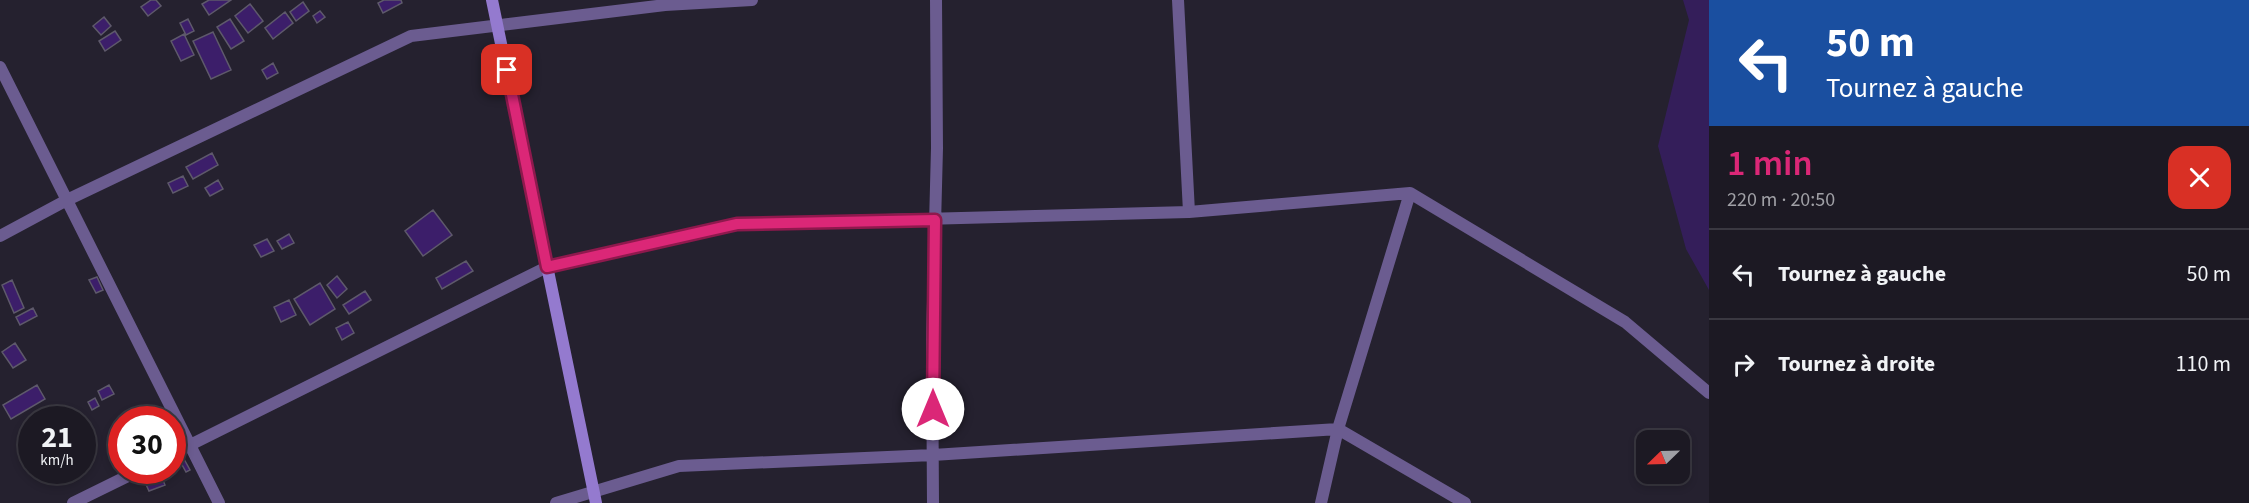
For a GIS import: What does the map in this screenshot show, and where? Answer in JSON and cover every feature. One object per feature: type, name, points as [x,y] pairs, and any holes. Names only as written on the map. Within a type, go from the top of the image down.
[{"type":"street","points":[[492,0],[595,498]]},
{"type":"street","points":[[0,236],[67,200],[411,36],[665,5],[752,0]]},
{"type":"street","points":[[933,503],[932,340],[936,0]]},
{"type":"street","points":[[1178,0],[1189,212]]},
{"type":"street","points":[[0,67],[219,503]]},
{"type":"street","points":[[1321,503],[1338,429],[1410,193]]},
{"type":"street","points":[[186,447],[547,267],[737,224],[1189,212],[1410,193],[1625,322],[1709,393]]},
{"type":"street","points":[[556,503],[595,498],[679,466],[933,455],[1338,429],[1465,503]]},
{"type":"street","points":[[73,503],[112,484]]},
{"type":"shaded area","points":[[1683,0],[1709,0],[1709,290],[1686,249],[1658,146],[1689,20]]},
{"type":"building","points":[[151,0],[156,0],[161,6],[148,16],[141,7]]},
{"type":"building","points":[[209,0],[231,0],[209,15],[202,4]]},
{"type":"building","points":[[384,0],[401,0],[402,3],[383,13],[378,3]]},
{"type":"building","points":[[303,2],[309,11],[296,21],[290,12]]},
{"type":"building","points":[[250,4],[263,21],[248,33],[235,16]]},
{"type":"building","points":[[320,11],[325,17],[317,23],[313,16]]},
{"type":"building","points":[[285,12],[293,23],[273,39],[265,28]]},
{"type":"building","points":[[104,17],[111,26],[101,35],[93,26]]},
{"type":"building","points":[[188,19],[194,31],[186,35],[180,23]]},
{"type":"building","points":[[230,19],[244,41],[231,49],[217,27]]},
{"type":"building","points":[[115,31],[121,40],[105,51],[99,41]]},
{"type":"building","points":[[213,32],[231,70],[211,79],[193,41]]},
{"type":"building","points":[[184,34],[194,55],[181,61],[171,41]]},
{"type":"building","points":[[273,63],[278,73],[267,79],[262,70]]},
{"type":"building","points":[[212,153],[218,165],[193,179],[186,167]]},
{"type":"building","points":[[183,176],[188,186],[173,193],[168,183]]},
{"type":"building","points":[[218,180],[223,189],[210,196],[205,188]]},
{"type":"building","points":[[433,210],[452,235],[423,256],[405,231]]},
{"type":"building","points":[[289,234],[294,243],[282,249],[277,241]]},
{"type":"building","points":[[267,239],[274,251],[261,257],[254,245]]},
{"type":"building","points":[[466,261],[473,271],[442,289],[436,278]]},
{"type":"building","points":[[337,276],[347,289],[337,298],[327,285]]},
{"type":"building","points":[[97,277],[103,290],[96,293],[89,280]]},
{"type":"building","points":[[12,280],[24,308],[14,313],[2,285]]},
{"type":"building","points":[[320,283],[335,309],[310,325],[294,299]]},
{"type":"building","points":[[365,291],[371,300],[349,314],[343,305]]},
{"type":"building","points":[[289,300],[296,315],[281,322],[274,307]]},
{"type":"building","points":[[33,308],[37,316],[20,325],[16,317]]},
{"type":"building","points":[[348,322],[354,333],[342,340],[336,328]]},
{"type":"building","points":[[15,343],[26,360],[13,368],[2,352]]},
{"type":"building","points":[[37,385],[45,399],[33,406],[18,406],[18,415],[11,419],[3,405]]},
{"type":"building","points":[[109,385],[114,394],[102,400],[98,391]]},
{"type":"building","points":[[95,398],[99,406],[90,406],[88,402]]},
{"type":"building","points":[[146,484],[165,485],[149,491]]},
{"type":"route","points":[[507,70],[547,267],[737,224],[935,220],[933,409]]}]
